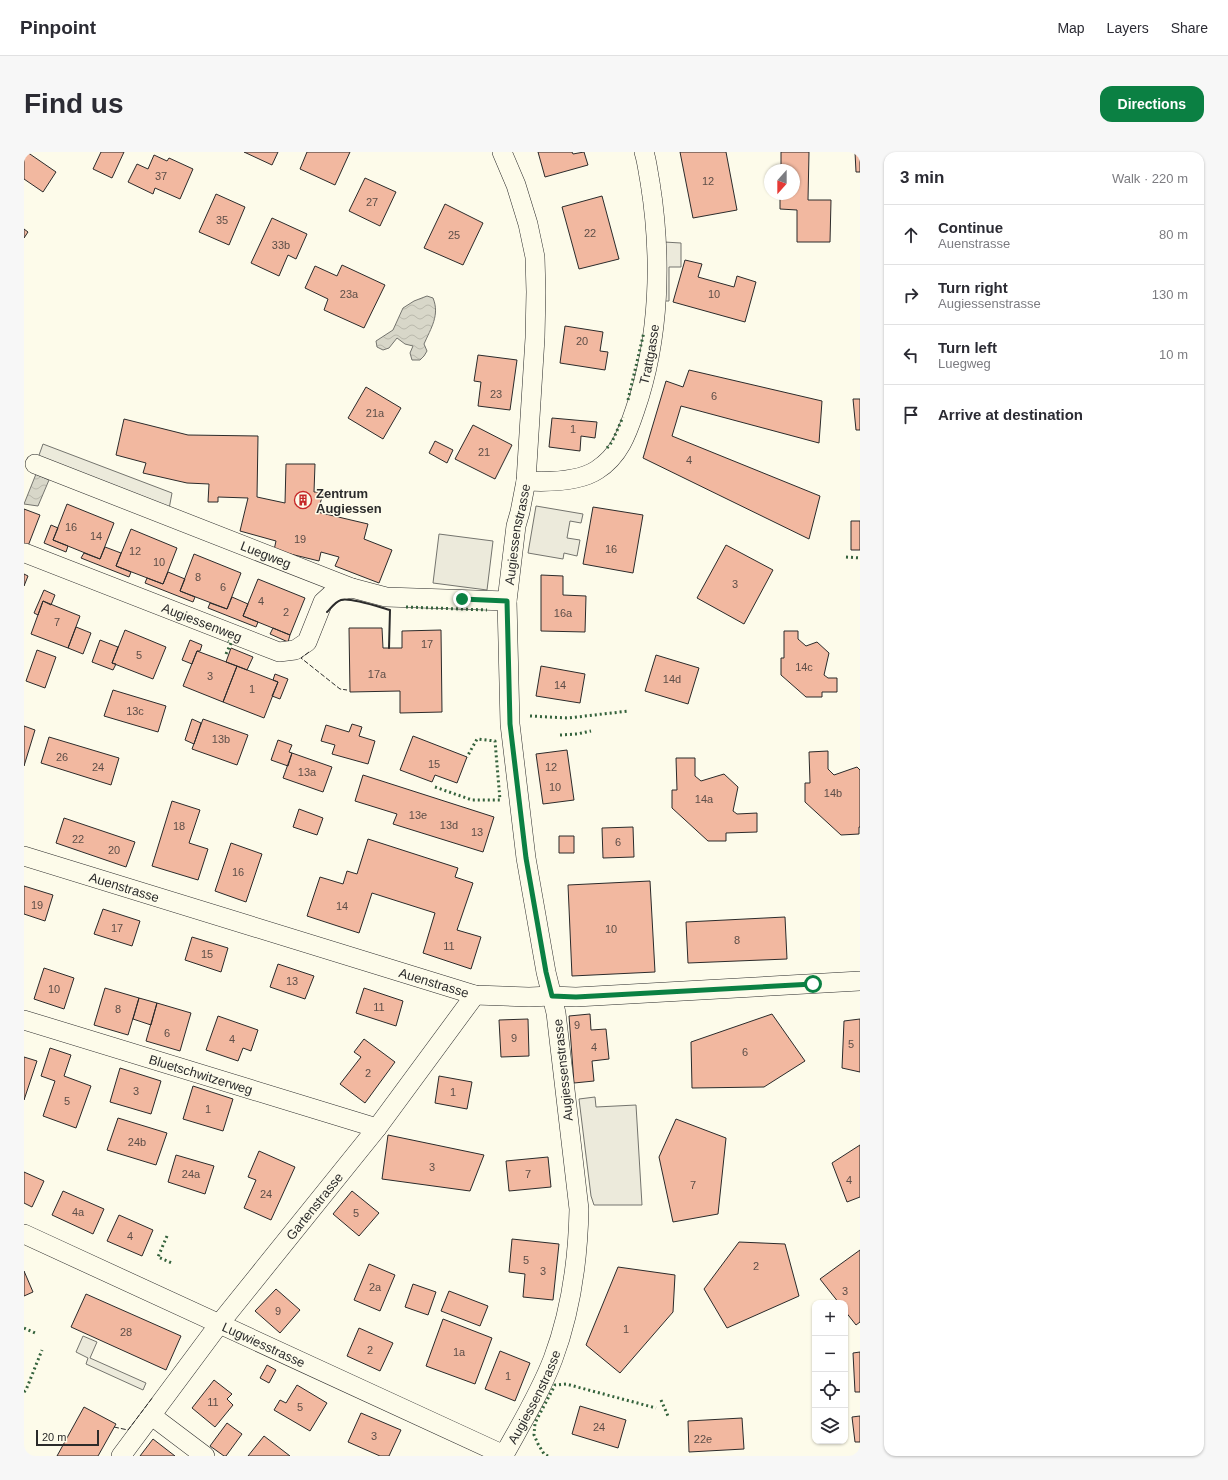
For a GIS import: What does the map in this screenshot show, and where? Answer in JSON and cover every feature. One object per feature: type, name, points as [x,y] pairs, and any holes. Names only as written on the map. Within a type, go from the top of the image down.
[{"type":"street","name":"Augiessenstrasse","points":[[502,152],[516,185],[528,224],[535,258],[536,292],[535,338],[526,481],[516,526],[507,601],[510,724],[526,858],[546,972],[556,1013],[579,1210],[576,1271],[568,1309],[552,1360],[539,1390],[504,1456]]},
{"type":"street","name":"Trattgasse","points":[[526,481],[551,482],[584,476],[596,470],[620,448],[628,433],[643,389],[654,330],[657,271],[655,213],[644,152]]},
{"type":"street","name":"Luegweg","points":[[35,464],[352,588],[386,597],[507,601]]},
{"type":"street","name":"Augiessenweg","points":[[25,553],[279,652],[295,650],[307,642],[323,602],[334,592],[352,588]]},
{"type":"street","name":"Auenstrasse","points":[[24,856],[475,995],[576,997],[860,981]]},
{"type":"street","name":"Gartenstrasse","points":[[121,1456],[220,1323],[377,1128],[475,995]]},
{"type":"street","name":"Bluetschwitzerweg","points":[[24,1020],[377,1128]]},
{"type":"street","name":"Lugwiesstrasse","points":[[24,1234],[220,1323],[504,1456]]},
{"type":"street","points":[[152,1416],[205,1456]]},
{"type":"shaded area","points":[[664,242],[681,243],[681,267],[669,267],[669,301],[663,301]]},
{"type":"shaded area","points":[[43,444],[172,493],[169,509],[38,458]]},
{"type":"shaded area","points":[[536,506],[583,514],[581,523],[570,521],[567,538],[580,540],[577,556],[564,553],[563,559],[528,553]]},
{"type":"shaded area","points":[[439,534],[493,541],[487,590],[433,583]]},
{"type":"shaded area","points":[[595,1097],[596,1107],[636,1105],[642,1205],[594,1205],[591,1196],[579,1099]]},
{"type":"shaded area","points":[[83,1336],[97,1342],[90,1358],[146,1383],[143,1390],[86,1364],[88,1358],[76,1352]]},
{"type":"water","points":[[427,296],[433,298],[436,310],[432,327],[424,344],[427,351],[424,356],[420,360],[412,360],[410,353],[413,346],[405,344],[397,338],[389,348],[383,350],[377,347],[376,341],[393,330],[403,308],[414,301]]},
{"type":"water","points":[[36,474],[49,480],[38,506],[24,504]]},
{"type":"building","points":[[24,152],[27,152],[56,172],[43,192],[24,179]]},
{"type":"building","points":[[101,152],[124,152],[112,178],[93,169]]},
{"type":"building","points":[[244,152],[278,152],[272,165]]},
{"type":"building","points":[[307,152],[350,152],[335,185],[300,169]]},
{"type":"building","points":[[538,152],[572,152],[573,154],[584,152],[588,165],[545,177]]},
{"type":"building","points":[[680,152],[726,152],[737,210],[693,218]]},
{"type":"building","points":[[781,152],[809,152],[808,200],[831,200],[830,242],[797,242],[797,210],[780,209],[780,200],[800,200],[800,164],[781,164]]},
{"type":"building","points":[[855,152],[860,152],[860,172],[856,172]]},
{"type":"building","points":[[154,155],[167,161],[169,158],[193,169],[180,199],[155,188],[153,194],[128,182],[137,164],[148,169]]},
{"type":"building","points":[[365,178],[396,192],[380,226],[349,211]]},
{"type":"building","points":[[216,194],[245,207],[229,245],[199,232]]},
{"type":"building","points":[[602,196],[619,259],[579,269],[562,207]]},
{"type":"building","points":[[445,204],[483,223],[463,265],[424,248]]},
{"type":"building","points":[[272,218],[307,234],[296,259],[288,255],[279,276],[251,263]]},
{"type":"building","points":[[24,229],[28,232],[24,238]]},
{"type":"building","points":[[685,260],[702,264],[698,277],[734,287],[737,276],[756,282],[745,322],[673,302]]},
{"type":"building","points":[[342,265],[385,285],[364,328],[324,310],[328,299],[305,288],[315,266],[337,276]]},
{"type":"building","points":[[565,326],[603,332],[600,351],[608,352],[605,370],[560,363]]},
{"type":"building","points":[[478,355],[517,360],[510,410],[478,406],[481,382],[474,381]]},
{"type":"building","points":[[689,370],[822,401],[819,443],[681,406],[672,436],[820,496],[809,539],[643,458],[666,381],[683,387]]},
{"type":"building","points":[[366,387],[401,408],[383,439],[348,418]]},
{"type":"building","points":[[853,399],[860,399],[860,430],[856,430]]},
{"type":"building","points":[[552,418],[597,422],[595,438],[581,436],[580,451],[549,447]]},
{"type":"building","name":"Zentrum Augiessen","points":[[124,419],[188,435],[258,436],[257,497],[285,503],[286,464],[315,464],[314,492],[324,492],[317,512],[368,524],[364,539],[392,550],[379,583],[335,566],[339,557],[321,552],[319,561],[274,550],[276,541],[240,531],[248,498],[218,497],[218,502],[208,502],[209,484],[187,483],[143,473],[146,463],[116,455]]},
{"type":"building","points":[[473,425],[512,445],[495,479],[455,459]]},
{"type":"building","points":[[435,441],[453,450],[447,463],[429,453]]},
{"type":"building","points":[[67,504],[114,523],[100,559],[53,540]]},
{"type":"building","points":[[593,507],[643,515],[633,573],[583,564]]},
{"type":"building","points":[[24,509],[40,515],[28,546],[24,544]]},
{"type":"building","points":[[851,521],[860,521],[860,550],[851,550]]},
{"type":"building","points":[[51,525],[58,528],[53,540],[68,546],[66,552],[44,543]]},
{"type":"building","points":[[131,529],[177,548],[163,584],[116,566]]},
{"type":"building","points":[[726,545],[773,570],[744,624],[697,598]]},
{"type":"building","points":[[105,547],[121,553],[116,566],[131,572],[129,577],[81,558],[84,553],[100,559]]},
{"type":"building","points":[[194,554],[241,573],[227,609],[180,591]]},
{"type":"building","points":[[168,572],[185,579],[180,591],[195,597],[193,602],[145,583],[147,578],[163,584]]},
{"type":"building","points":[[24,574],[28,576],[24,586]]},
{"type":"building","points":[[541,575],[563,576],[563,595],[586,596],[585,632],[541,631]]},
{"type":"building","points":[[258,579],[305,598],[290,635],[243,616]]},
{"type":"building","points":[[44,590],[55,595],[51,605],[43,601],[38,615],[34,613]]},
{"type":"building","points":[[232,597],[248,604],[243,616],[258,622],[256,627],[208,608],[210,603],[227,609]]},
{"type":"building","points":[[43,601],[80,616],[68,648],[31,634]]},
{"type":"building","points":[[76,627],[91,633],[83,654],[68,648]]},
{"type":"building","points":[[273,628],[290,635],[288,642],[270,634]]},
{"type":"building","points":[[349,628],[382,628],[383,648],[402,648],[402,631],[441,630],[442,712],[400,713],[400,691],[350,692]]},
{"type":"building","points":[[125,630],[166,647],[153,679],[112,663]]},
{"type":"building","points":[[784,631],[798,631],[798,639],[806,646],[817,642],[829,653],[824,675],[828,678],[837,678],[837,692],[822,692],[822,697],[806,697],[781,675],[781,658],[784,658]]},
{"type":"building","points":[[100,640],[118,647],[112,663],[116,664],[113,670],[92,662]]},
{"type":"building","points":[[190,640],[202,645],[200,651],[197,651],[192,664],[182,660]]},
{"type":"building","points":[[231,648],[253,657],[247,670],[226,662]]},
{"type":"building","points":[[37,650],[56,657],[45,688],[26,681]]},
{"type":"building","points":[[197,651],[237,666],[223,702],[183,686]]},
{"type":"building","points":[[656,655],[699,668],[688,704],[645,691]]},
{"type":"building","points":[[237,666],[278,682],[264,718],[223,702]]},
{"type":"building","points":[[541,666],[585,674],[580,703],[536,696]]},
{"type":"building","points":[[275,674],[288,679],[280,699],[272,696],[278,682],[273,680]]},
{"type":"building","points":[[113,690],[166,706],[158,732],[104,716]]},
{"type":"building","points":[[192,719],[201,723],[194,744],[185,740]]},
{"type":"building","points":[[203,719],[248,735],[237,765],[192,749]]},
{"type":"building","points":[[352,724],[362,727],[359,736],[375,741],[368,764],[332,754],[335,745],[321,741],[326,725],[349,732]]},
{"type":"building","points":[[24,726],[35,730],[24,766]]},
{"type":"building","points":[[413,736],[467,757],[457,783],[435,775],[432,782],[400,770]]},
{"type":"building","points":[[49,737],[119,758],[111,785],[41,763]]},
{"type":"building","points":[[278,740],[292,745],[289,752],[292,753],[288,766],[271,760]]},
{"type":"building","points":[[567,750],[574,800],[543,804],[536,754]]},
{"type":"building","points":[[828,751],[828,769],[834,775],[857,767],[860,770],[859,834],[841,835],[805,802],[805,783],[810,783],[809,752]]},
{"type":"building","points":[[292,753],[332,767],[323,792],[283,778]]},
{"type":"building","points":[[676,758],[695,758],[695,776],[701,781],[724,774],[738,787],[733,811],[737,814],[757,813],[757,832],[726,833],[726,841],[708,841],[672,808],[672,790],[677,790]]},
{"type":"building","points":[[363,775],[494,817],[483,852],[393,824],[397,814],[355,801]]},
{"type":"building","points":[[172,801],[200,810],[189,843],[208,849],[198,880],[152,866]]},
{"type":"building","points":[[299,809],[323,818],[317,835],[293,827]]},
{"type":"building","points":[[64,818],[135,842],[126,867],[56,843]]},
{"type":"building","points":[[633,827],[634,857],[603,858],[602,828]]},
{"type":"building","points":[[559,836],[574,836],[574,853],[559,853]]},
{"type":"building","points":[[368,839],[458,868],[455,877],[473,883],[457,930],[481,937],[471,969],[423,953],[435,913],[372,893],[359,933],[307,916],[320,877],[343,884],[347,871],[357,874]]},
{"type":"building","points":[[231,843],[262,854],[246,902],[215,891]]},
{"type":"building","points":[[650,881],[655,972],[572,976],[568,885]]},
{"type":"building","points":[[24,886],[53,895],[45,921],[24,914]]},
{"type":"building","points":[[103,909],[140,921],[132,946],[94,934]]},
{"type":"building","points":[[785,917],[787,959],[688,963],[686,922]]},
{"type":"building","points":[[192,937],[228,948],[221,972],[185,960]]},
{"type":"building","points":[[278,964],[314,976],[305,999],[270,987]]},
{"type":"building","points":[[44,968],[74,978],[64,1009],[34,999]]},
{"type":"building","points":[[105,988],[139,998],[128,1035],[94,1025]]},
{"type":"building","points":[[364,988],[403,1001],[396,1026],[356,1013]]},
{"type":"building","points":[[139,998],[157,1003],[151,1025],[133,1019]]},
{"type":"building","points":[[157,1003],[191,1013],[180,1051],[146,1041]]},
{"type":"building","points":[[590,1014],[591,1030],[606,1029],[609,1059],[592,1061],[594,1081],[574,1083],[569,1016]]},
{"type":"building","points":[[772,1014],[805,1061],[764,1087],[692,1088],[691,1042]]},
{"type":"building","points":[[218,1016],[258,1030],[251,1051],[243,1048],[238,1061],[206,1050]]},
{"type":"building","points":[[528,1019],[529,1056],[501,1057],[499,1020]]},
{"type":"building","points":[[860,1019],[860,1072],[842,1068],[844,1021]]},
{"type":"building","points":[[364,1039],[395,1062],[365,1103],[340,1084],[361,1057],[354,1052]]},
{"type":"building","points":[[50,1048],[71,1055],[64,1076],[91,1086],[76,1128],[43,1116],[55,1081],[41,1076]]},
{"type":"building","points":[[24,1057],[37,1061],[24,1100]]},
{"type":"building","points":[[120,1068],[161,1081],[151,1114],[110,1102]]},
{"type":"building","points":[[439,1076],[472,1082],[467,1109],[435,1103]]},
{"type":"building","points":[[193,1086],[233,1099],[223,1131],[183,1119]]},
{"type":"building","points":[[118,1118],[167,1133],[156,1165],[107,1150]]},
{"type":"building","points":[[676,1119],[726,1138],[718,1214],[673,1222],[659,1157]]},
{"type":"building","points":[[388,1135],[484,1155],[470,1191],[382,1179]]},
{"type":"building","points":[[860,1145],[860,1197],[847,1202],[832,1163]]},
{"type":"building","points":[[259,1151],[295,1167],[271,1220],[244,1208],[256,1180],[248,1177]]},
{"type":"building","points":[[176,1155],[214,1166],[205,1194],[168,1182]]},
{"type":"building","points":[[548,1157],[551,1187],[509,1191],[506,1161]]},
{"type":"building","points":[[24,1172],[44,1181],[32,1207],[24,1203]]},
{"type":"building","points":[[63,1191],[104,1209],[93,1234],[52,1215]]},
{"type":"building","points":[[352,1191],[379,1213],[359,1236],[333,1214]]},
{"type":"building","points":[[119,1215],[153,1230],[142,1256],[107,1241]]},
{"type":"building","points":[[512,1239],[559,1244],[553,1300],[523,1297],[525,1274],[509,1272]]},
{"type":"building","points":[[739,1242],[785,1244],[799,1296],[727,1328],[704,1289]]},
{"type":"building","points":[[860,1250],[860,1322],[856,1325],[848,1315],[848,1300],[837,1300],[820,1279]]},
{"type":"building","points":[[369,1264],[395,1275],[380,1311],[354,1300]]},
{"type":"building","points":[[618,1267],[675,1275],[673,1312],[620,1373],[586,1345]]},
{"type":"building","points":[[24,1271],[33,1292],[24,1296]]},
{"type":"building","points":[[413,1284],[436,1292],[428,1315],[405,1307]]},
{"type":"building","points":[[276,1289],[300,1310],[280,1333],[255,1311]]},
{"type":"building","points":[[449,1291],[488,1306],[480,1326],[441,1311]]},
{"type":"building","points":[[86,1294],[181,1336],[166,1370],[71,1327]]},
{"type":"building","points":[[443,1319],[492,1338],[475,1384],[426,1366]]},
{"type":"building","points":[[359,1328],[393,1343],[380,1371],[347,1356]]},
{"type":"building","points":[[500,1351],[530,1363],[515,1401],[485,1389]]},
{"type":"building","points":[[860,1352],[860,1392],[855,1392],[853,1353]]},
{"type":"building","points":[[267,1365],[276,1370],[269,1383],[260,1378]]},
{"type":"building","points":[[214,1380],[232,1394],[227,1399],[233,1405],[215,1427],[192,1408]]},
{"type":"building","points":[[297,1385],[327,1403],[310,1431],[274,1410],[280,1400],[286,1403]]},
{"type":"building","points":[[580,1406],[626,1420],[618,1448],[572,1434]]},
{"type":"building","points":[[84,1407],[116,1424],[98,1456],[57,1456]]},
{"type":"building","points":[[361,1413],[401,1430],[389,1456],[380,1456],[348,1442]]},
{"type":"building","points":[[860,1416],[860,1442],[855,1442],[852,1417]]},
{"type":"building","points":[[742,1418],[744,1449],[689,1452],[688,1421]]},
{"type":"building","points":[[227,1423],[242,1434],[226,1456],[224,1456],[210,1446]]},
{"type":"building","points":[[264,1436],[290,1456],[248,1456]]},
{"type":"building","points":[[153,1439],[175,1456],[140,1456]]},
{"type":"hedge","points":[[628,400],[644,332]]},
{"type":"hedge","points":[[607,448],[612,442],[623,417]]},
{"type":"hedge","points":[[846,557],[860,558]]},
{"type":"hedge","points":[[406,607],[487,610]]},
{"type":"hedge","points":[[226,654],[231,643],[228,641]]},
{"type":"hedge","points":[[530,716],[568,718],[629,711]]},
{"type":"hedge","points":[[560,735],[591,731]]},
{"type":"hedge","points":[[435,787],[472,800],[500,800],[495,741],[477,739],[467,757]]},
{"type":"hedge","points":[[167,1236],[158,1257],[172,1263]]},
{"type":"hedge","points":[[24,1328],[35,1333]]},
{"type":"hedge","points":[[24,1392],[42,1350]]},
{"type":"hedge","points":[[548,1456],[544,1454],[534,1435],[535,1423],[555,1385],[566,1384],[656,1408]]},
{"type":"hedge","points":[[661,1400],[668,1416]]},
{"type":"fence","points":[[309,652],[301,658],[340,689],[347,690]]},
{"type":"fence","points":[[114,1427],[128,1430],[153,1397]]},
{"type":"wall","points":[[327,612],[337,602],[345,599],[390,610],[389,648]]},
{"type":"place","name":"Zentrum Augiessen","points":[[303,500]]},
{"type":"route","points":[[462,599],[507,601],[510,724],[526,858],[546,972],[552,996],[576,997],[813,984]]}]
